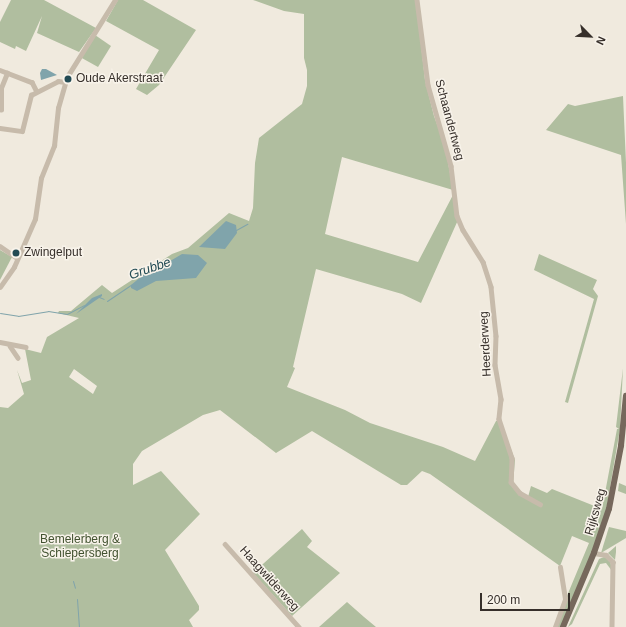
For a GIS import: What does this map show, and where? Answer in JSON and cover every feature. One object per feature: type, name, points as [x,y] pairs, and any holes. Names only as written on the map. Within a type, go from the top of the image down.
[{"type":"main road","name":"Rijksweg","points":[[563,627],[594,553],[616,480],[626,396]]},
{"type":"street","points":[[0,287],[17,258],[35,219],[41,178],[54,146],[58,108],[65,82],[74,63],[115,0]]},
{"type":"street","name":"Schaandertweg","points":[[417,0],[430,91],[452,171],[459,221]]},
{"type":"street","points":[[0,70],[32,82],[36,90]]},
{"type":"street","points":[[1,110],[1,88],[7,72]]},
{"type":"street","points":[[0,128],[18,132],[23,130],[30,95],[36,90],[59,81],[65,82]]},
{"type":"street","name":"Heerderweg","points":[[459,221],[483,262],[492,287],[496,336],[495,363],[501,399],[499,419],[512,458],[511,482],[520,493],[540,504]]},
{"type":"street","points":[[0,246],[10,251],[17,258]]},
{"type":"street","points":[[10,251],[20,250]]},
{"type":"street","points":[[0,342],[10,346],[26,347]]},
{"type":"street","points":[[10,346],[18,358]]},
{"type":"street","name":"Haagwilderweg","points":[[225,544],[299,627]]},
{"type":"street","points":[[594,553],[606,555],[613,562],[612,627]]},
{"type":"street","points":[[555,627],[565,599],[560,567]]},
{"type":"green space","points":[[11,0],[44,0],[96,28],[79,52],[37,33],[42,16],[26,51],[16,46],[15,49],[0,42],[0,22]]},
{"type":"green space","points":[[118,0],[143,0],[196,30],[159,85],[147,95],[136,89],[159,50],[106,21]]},
{"type":"green space","name":"Bemelerberg & Schiepersberg","points":[[253,0],[416,0],[425,80],[434,116],[445,146],[453,190],[342,157],[325,234],[418,262],[454,193],[458,220],[421,303],[402,294],[316,269],[293,367],[295,368],[287,387],[345,410],[370,423],[443,447],[475,461],[496,421],[500,420],[515,460],[513,485],[528,497],[531,486],[547,493],[552,489],[602,509],[617,429],[619,429],[616,427],[623,368],[620,429],[606,511],[597,542],[561,627],[554,627],[589,543],[572,536],[560,566],[430,474],[422,471],[407,485],[401,485],[312,431],[276,453],[220,410],[203,415],[142,451],[133,464],[133,485],[161,471],[200,514],[165,550],[199,606],[199,610],[189,620],[193,627],[0,627],[0,407],[8,408],[24,394],[17,370],[22,383],[31,380],[25,349],[41,353],[47,337],[79,318],[58,313],[59,311],[71,311],[102,285],[112,293],[172,254],[188,248],[229,213],[249,221],[253,208],[255,163],[259,138],[302,104],[307,86],[307,70],[304,58],[304,14],[284,11]],"holes":[[[74,369],[97,386],[93,394],[69,377]]]},
{"type":"green space","points":[[95,35],[111,46],[98,67],[80,57]]},
{"type":"green space","points":[[623,96],[626,163],[626,224],[621,155],[546,130],[568,104],[575,106]]},
{"type":"green space","points":[[0,250],[12,257],[0,280]]},
{"type":"green space","points":[[539,254],[597,280],[593,289],[598,296],[568,403],[565,402],[594,299],[534,270]]},
{"type":"green space","points":[[619,483],[626,486],[626,494],[618,491]]},
{"type":"green space","points":[[609,527],[626,531],[626,538],[601,553]]},
{"type":"green space","points":[[302,529],[312,541],[307,547],[340,573],[292,616],[253,573]]},
{"type":"green space","points":[[616,546],[616,552],[615,560],[608,553]]},
{"type":"green space","points":[[604,557],[610,559],[612,571],[606,563],[600,564],[572,624],[568,627],[599,559]]},
{"type":"green space","points":[[347,602],[364,617],[376,627],[319,627]]},
{"type":"water","points":[[42,69],[46,69],[57,75],[41,80],[40,73]]},
{"type":"water","points":[[226,221],[236,225],[237,233],[225,249],[199,247]]},
{"type":"water","points":[[182,254],[198,255],[207,263],[196,278],[156,281],[137,291],[131,288],[131,285],[148,271],[155,270]]},
{"type":"water","points":[[102,294],[102,296],[76,314],[92,298]]},
{"type":"waterway","name":"Grubbe","points":[[236,230],[247,224]]},
{"type":"waterway","name":"Grubbe","points":[[107,301],[131,285]]},
{"type":"waterway","name":"Grubbe","points":[[99,297],[104,299]]},
{"type":"waterway","points":[[0,313],[18,316],[48,311],[67,314],[84,305]]},
{"type":"waterway","name":"Grubbe","points":[[73,581],[75,588]]},
{"type":"waterway","name":"Grubbe","points":[[77,599],[79,627]]},
{"type":"place","name":"Oude Akerstraat","points":[[68,79]]},
{"type":"place","name":"Zwingelput","points":[[16,253]]}]
